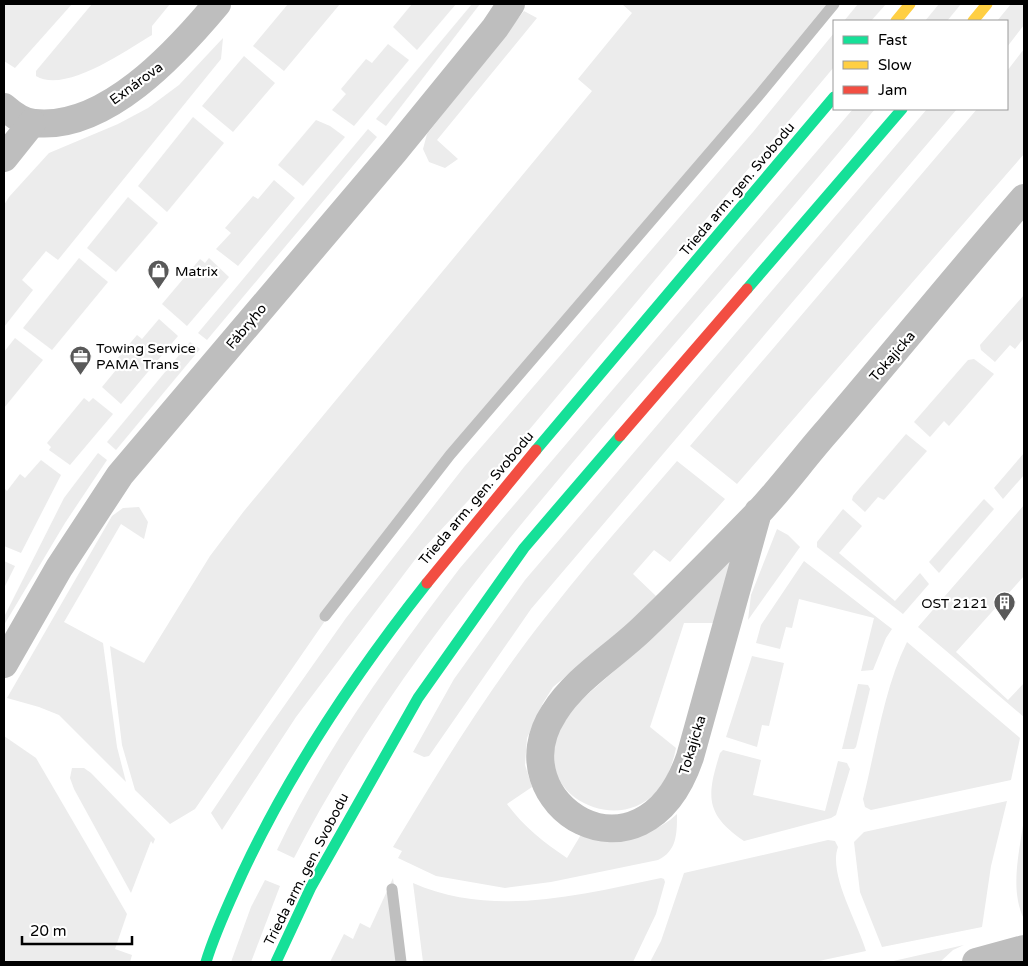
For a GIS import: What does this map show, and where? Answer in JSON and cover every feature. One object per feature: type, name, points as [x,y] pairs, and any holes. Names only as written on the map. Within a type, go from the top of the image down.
[{"type":"street","name":"Exnárova","points":[[4,107],[32,123],[60,123],[90,113],[123,95],[152,74],[180,48],[217,4]]},
{"type":"street","name":"Fábryho","points":[[4,664],[59,568],[120,474],[394,152],[495,28],[511,4]]},
{"type":"street","points":[[897,20],[910,4]]},
{"type":"street","points":[[975,20],[987,4]]},
{"type":"street","name":"Trieda arm. gen. Svobodu","points":[[206,962],[258,838],[303,760],[365,663],[418,591],[484,511],[833,98]]},
{"type":"street","name":"Trieda arm. gen. Svobodu","points":[[276,962],[315,880],[360,797],[418,698],[524,548],[901,110]]},
{"type":"street","points":[[4,158],[32,123]]},
{"type":"street","name":"Tokajícka","points":[[758,512],[683,777],[672,795],[658,811],[626,828],[610,829],[590,824],[574,817],[561,806],[548,789],[539,759],[541,742],[553,714],[566,697],[642,629],[758,512],[1024,198]]},
{"type":"street","points":[[976,962],[1024,949]]},
{"type":"shaded area","points":[[4,4],[72,4],[15,68],[4,61]]},
{"type":"shaded area","points":[[92,4],[170,4],[152,26],[152,35],[112,59],[79,75],[63,79],[48,80],[36,76],[36,71]]},
{"type":"shaded area","points":[[288,4],[340,4],[284,71],[253,46]]},
{"type":"shaded area","points":[[412,4],[456,4],[417,50],[393,27]]},
{"type":"shaded area","points":[[472,4],[480,4],[386,126],[376,119]]},
{"type":"shaded area","points":[[622,4],[831,4],[758,92],[448,452],[323,615],[327,618],[195,809],[170,824],[135,790],[122,745],[110,646],[144,663],[210,556],[244,511],[592,91],[578,79],[632,13]]},
{"type":"shaded area","points":[[858,4],[886,4],[872,20],[845,20]]},
{"type":"shaded area","points":[[939,4],[961,4],[948,20],[926,20]]},
{"type":"shaded area","points":[[1011,4],[1024,4],[1024,25],[1008,46],[1008,20],[998,20]]},
{"type":"shaded area","points":[[524,11],[537,18],[437,140],[458,159],[445,168],[429,162],[423,149],[427,134]]},
{"type":"shaded area","points":[[833,34],[833,68],[481,487],[423,549],[296,717],[222,830],[211,813],[346,618],[464,467],[753,132]]},
{"type":"shaded area","points":[[223,38],[221,59],[58,260],[46,251],[22,280],[33,290],[4,327],[4,205],[9,197],[49,153],[118,124],[148,108],[179,85]]},
{"type":"shaded area","points":[[388,44],[409,60],[354,126],[332,110],[346,94],[341,89],[366,59],[372,63]]},
{"type":"shaded area","points":[[1024,49],[1024,154],[737,484],[690,446],[976,110],[1008,110],[1008,70]]},
{"type":"shaded area","points":[[244,56],[275,83],[233,132],[202,106]]},
{"type":"shaded area","points":[[852,110],[874,110],[602,428],[476,581],[397,688],[360,744],[294,858],[277,850],[316,776],[361,704],[460,568]]},
{"type":"shaded area","points":[[926,110],[956,110],[531,609],[429,756],[424,757],[413,752],[454,679],[525,580]]},
{"type":"shaded area","points":[[193,117],[224,143],[167,212],[138,186]]},
{"type":"shaded area","points":[[316,120],[330,126],[345,137],[303,186],[278,165]]},
{"type":"shaded area","points":[[368,129],[377,137],[207,340],[198,333]]},
{"type":"shaded area","points":[[274,180],[295,198],[238,266],[216,249],[231,233],[225,228],[253,196],[258,199]]},
{"type":"shaded area","points":[[128,197],[158,223],[116,272],[87,248]]},
{"type":"shaded area","points":[[79,258],[108,282],[52,350],[23,328]]},
{"type":"shaded area","points":[[209,258],[229,277],[187,326],[162,304],[200,259],[205,263]]},
{"type":"shaded area","points":[[1024,295],[1024,338],[1015,349],[1010,345],[995,362],[981,350],[980,345]]},
{"type":"shaded area","points":[[159,319],[178,336],[121,404],[102,387],[116,370],[111,366],[137,335],[142,339]]},
{"type":"shaded area","points":[[15,338],[43,360],[4,408],[4,352]]},
{"type":"shaded area","points":[[190,342],[200,349],[116,450],[107,442]]},
{"type":"shaded area","points":[[974,359],[994,374],[949,426],[944,421],[930,437],[914,422],[968,360]]},
{"type":"shaded area","points":[[84,398],[89,402],[93,398],[113,414],[70,465],[49,450],[51,447],[47,443]]},
{"type":"shaded area","points":[[906,434],[927,451],[884,500],[878,497],[865,512],[852,500],[853,496]]},
{"type":"shaded area","points":[[98,453],[107,460],[65,523],[4,625],[4,617],[64,498]]},
{"type":"shaded area","points":[[1024,453],[1024,475],[1003,499],[994,488]]},
{"type":"shaded area","points":[[41,460],[61,475],[21,553],[4,546],[4,488],[7,491],[20,474],[25,478]]},
{"type":"shaded area","points":[[677,461],[725,499],[670,562],[654,550],[633,574],[656,596],[624,628],[553,687],[543,703],[527,738],[525,765],[532,787],[507,804],[534,834],[567,858],[582,833],[608,837],[632,836],[655,829],[677,814],[675,841],[669,852],[658,860],[551,882],[505,888],[436,876],[398,858],[402,851],[393,847],[448,757],[506,670],[579,575]]},
{"type":"shaded area","points":[[984,499],[994,509],[939,573],[929,562]]},
{"type":"shaded area","points":[[1024,505],[1024,576],[956,652],[1008,700],[1024,683],[1024,717],[918,627]]},
{"type":"shaded area","points":[[139,507],[148,522],[144,539],[121,524],[64,622],[103,643],[117,747],[126,782],[59,715],[7,698],[112,516],[123,508]]},
{"type":"shaded area","points":[[843,509],[862,526],[839,553],[895,601],[920,573],[929,584],[903,614],[817,547],[817,542]]},
{"type":"shaded area","points":[[777,529],[788,535],[800,547],[748,620],[751,595]]},
{"type":"shaded area","points":[[733,558],[714,623],[684,623],[650,727],[676,748],[666,778],[655,793],[641,804],[624,810],[607,810],[590,806],[575,798],[563,786],[555,771],[554,746],[566,719],[579,702],[655,635]]},
{"type":"shaded area","points":[[4,561],[15,566],[4,588]]},
{"type":"shaded area","points":[[804,561],[892,629],[886,638],[873,670],[861,671],[874,618],[799,599],[792,628],[786,627],[780,649],[756,643],[761,625]]},
{"type":"shaded area","points":[[907,642],[1020,738],[1011,780],[871,810],[865,807],[863,799],[886,698]]},
{"type":"shaded area","points":[[752,656],[784,663],[769,726],[762,725],[757,747],[726,737]]},
{"type":"shaded area","points":[[858,684],[868,685],[870,689],[856,747],[854,749],[842,749]]},
{"type":"shaded area","points":[[4,736],[36,758],[127,914],[115,949],[132,955],[130,962],[4,962]]},
{"type":"shaded area","points":[[723,750],[761,760],[753,795],[825,811],[838,761],[847,763],[850,769],[836,815],[831,818],[744,841],[722,822],[715,812],[712,803],[713,781],[720,753]]},
{"type":"shaded area","points":[[72,768],[84,768],[91,773],[155,839],[153,844],[151,841],[131,893],[74,789],[70,778]]},
{"type":"shaded area","points":[[1007,801],[991,866],[982,927],[882,947],[860,892],[854,842],[864,832]]},
{"type":"shaded area","points":[[1024,818],[1024,919],[1017,895],[1016,882]]},
{"type":"shaded area","points":[[828,840],[835,841],[838,847],[836,858],[840,884],[866,951],[814,962],[650,962],[661,941],[684,873]]},
{"type":"shaded area","points":[[393,878],[404,962],[330,962],[344,934],[353,939],[360,923],[370,928]]},
{"type":"shaded area","points":[[661,878],[665,882],[656,914],[633,962],[423,962],[413,883],[443,894],[505,901],[568,896]]},
{"type":"shaded area","points":[[265,880],[280,886],[251,962],[231,962],[251,907]]},
{"type":"shaded area","points":[[964,945],[953,950],[940,962],[889,962]]},
{"type":"waterway","points":[[325,616],[450,455],[760,94],[834,4]]},
{"type":"waterway","points":[[392,889],[401,962]]},
{"type":"traffic: fast","points":[[536,450],[833,98]]},
{"type":"traffic: fast","points":[[747,289],[901,110]]},
{"type":"traffic: fast","points":[[276,962],[311,887],[418,698],[524,548],[620,436]]},
{"type":"traffic: fast","points":[[206,962],[242,874],[281,797],[350,687],[427,583]]},
{"type":"traffic: slow","points":[[897,20],[910,4]]},
{"type":"traffic: slow","points":[[974,20],[987,4]]},
{"type":"traffic: jam","points":[[620,436],[747,289]]},
{"type":"traffic: jam","points":[[427,583],[536,450]]},
{"type":"place","name":"Matrix","points":[[159,290]]},
{"type":"place","name":"Towing Service PAMA Trans","points":[[80,375]]},
{"type":"place","name":"OST 2121","points":[[1004,622]]}]
